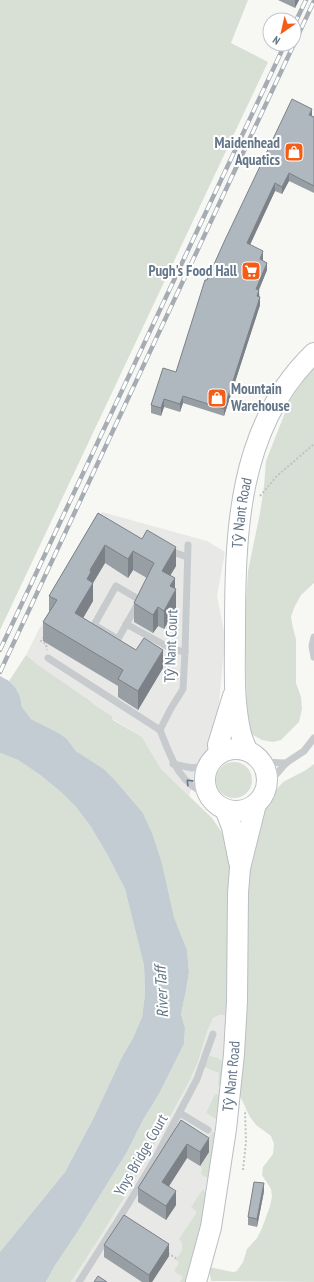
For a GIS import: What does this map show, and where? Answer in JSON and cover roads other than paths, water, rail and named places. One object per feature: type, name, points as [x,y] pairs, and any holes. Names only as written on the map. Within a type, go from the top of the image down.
[{"type":"main road","name":"Tŷ Nant Road","points":[[196,1282],[210,1227],[227,1122],[234,1054],[237,1001],[238,894],[240,868],[256,804],[262,796],[266,786],[267,775],[264,765],[254,756],[241,734],[234,692],[235,562],[240,518],[255,446],[269,413],[284,387],[314,353]]},
{"type":"main road","name":"Tŷ Nant Road","points":[[208,795],[204,775],[213,759],[234,692]]},
{"type":"main road","points":[[213,759],[224,751],[237,748],[254,756]]},
{"type":"main road","points":[[208,795],[215,804],[225,809],[235,811],[246,810],[256,804]]},
{"type":"main road","name":"Tŷ Nant Road","points":[[225,809],[232,827],[240,868]]},
{"type":"lane","name":"Tŷ Nant Court","points":[[160,730],[183,689],[188,545]]},
{"type":"lane","points":[[159,546],[187,557]]},
{"type":"lane","points":[[116,586],[140,600],[126,624],[118,639],[94,625],[116,586]]},
{"type":"lane","points":[[126,624],[172,649],[185,652]]},
{"type":"lane","points":[[314,637],[312,646],[314,657]]},
{"type":"lane","points":[[48,656],[160,730],[173,764],[185,779],[198,791],[208,795]]},
{"type":"lane","points":[[266,786],[286,763],[304,751],[314,738]]},
{"type":"lane","points":[[254,756],[286,763]]},
{"type":"lane","points":[[173,764],[192,768],[213,759]]},
{"type":"lane","name":"Ynys Bridge Court","points":[[79,1282],[138,1188],[180,1113],[202,1066],[213,1034]]},
{"type":"lane","points":[[180,1113],[208,1130]]},
{"type":"water","name":"River Taff","points":[[0,676],[9,681],[15,687],[20,696],[22,707],[31,719],[66,738],[76,751],[104,769],[143,813],[153,835],[162,863],[174,917],[187,950],[189,972],[181,1014],[185,1028],[184,1044],[159,1094],[143,1120],[127,1152],[46,1282],[0,1282],[0,1252],[65,1172],[93,1119],[142,1017],[145,994],[144,966],[125,889],[91,827],[76,807],[61,792],[39,774],[18,760],[0,753]]},
{"type":"railway","points":[[300,12],[306,0]]},
{"type":"railway","points":[[302,27],[314,1]]},
{"type":"railway","points":[[0,650],[281,52]]},
{"type":"railway","points":[[0,672],[290,52]]},
{"type":"place","name":"Maidenhead Aquatics","points":[[294,152]]},
{"type":"place","name":"Pugh's Food Hall","points":[[251,271]]},
{"type":"place","name":"Mountain Warehouse","points":[[217,398]]}]
